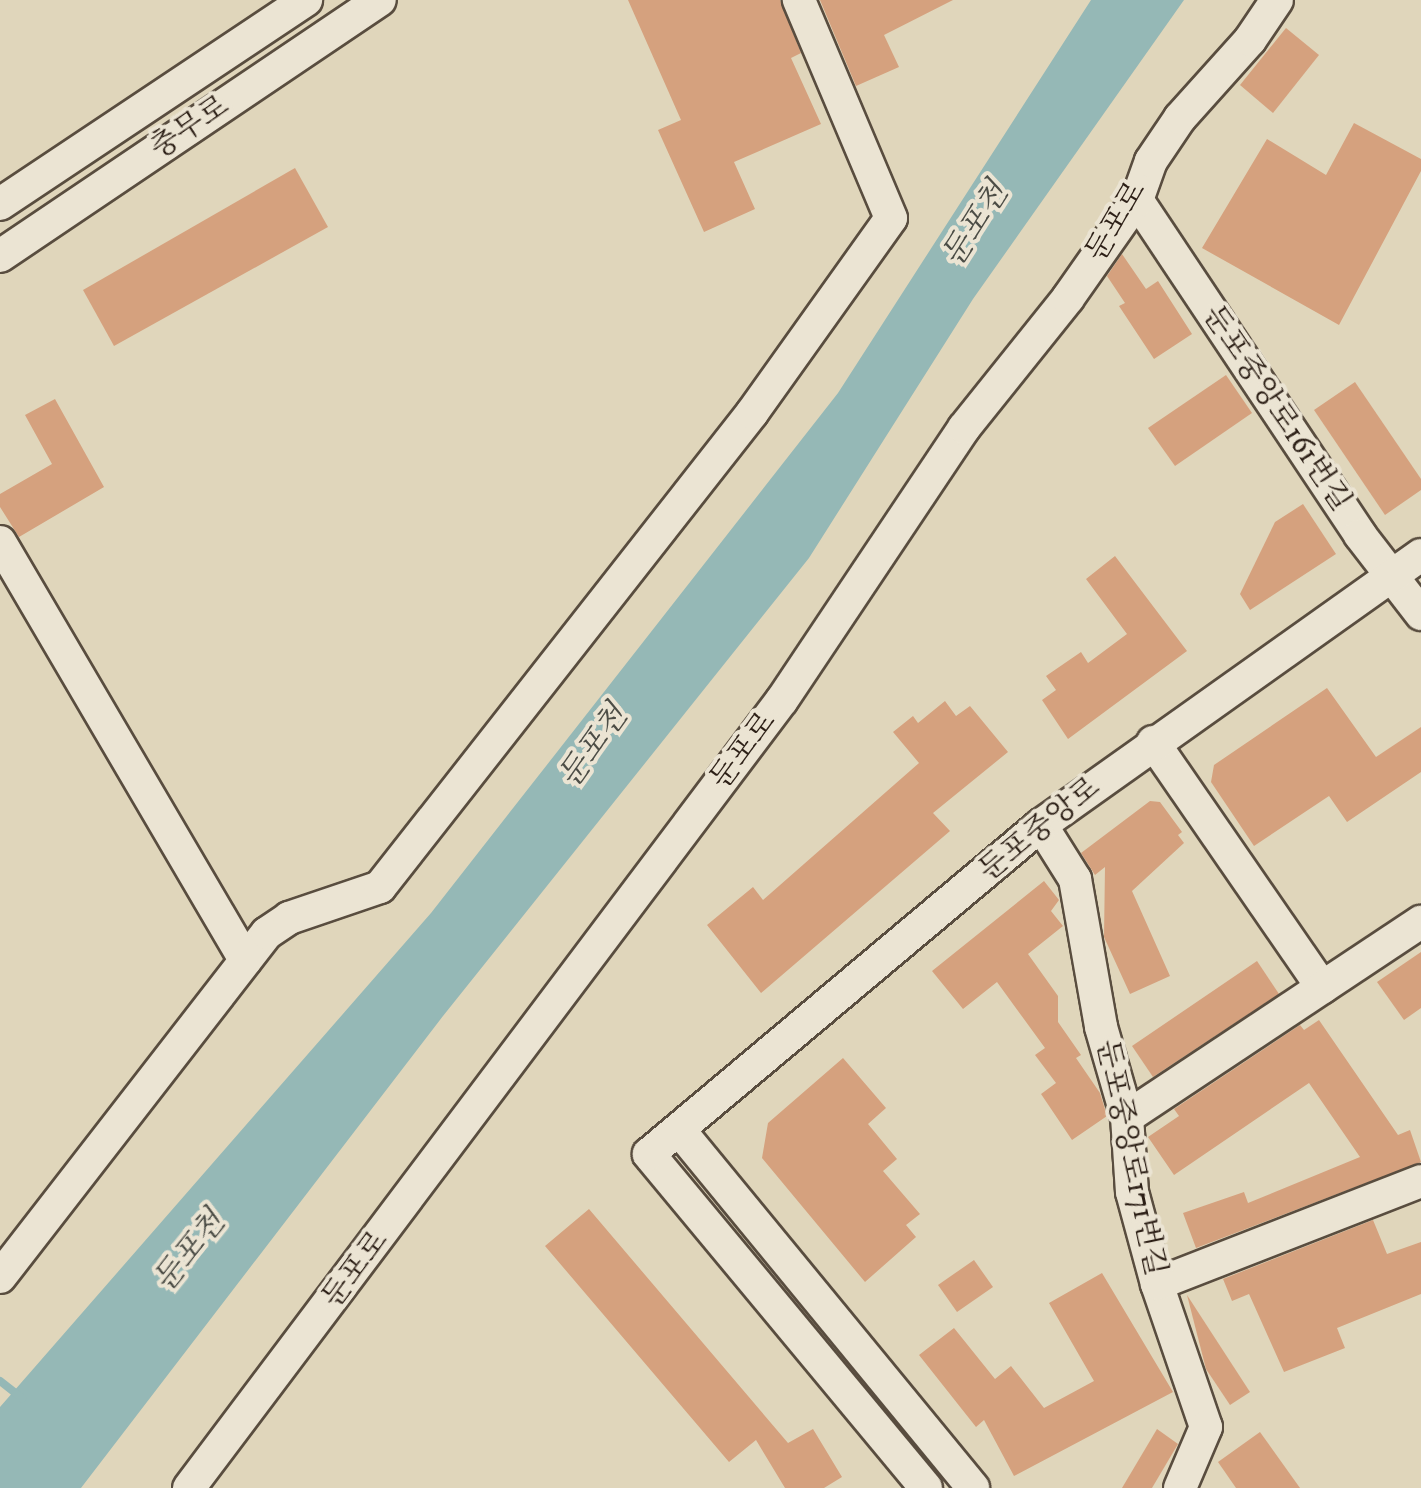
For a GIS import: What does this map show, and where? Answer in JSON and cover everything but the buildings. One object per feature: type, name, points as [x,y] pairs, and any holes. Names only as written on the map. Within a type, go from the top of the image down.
[{"type":"street","name":"충무로","points":[[0,204],[306,0]]},
{"type":"street","name":"충무로","points":[[0,256],[380,0]]},
{"type":"street","points":[[0,1277],[267,933],[289,918],[380,887],[752,413],[891,218],[799,0]]},
{"type":"street","name":"둔포로","points":[[189,1488],[782,700],[964,428],[1068,298],[1137,200],[1151,161],[1180,118],[1250,40],[1277,0]]},
{"type":"street","name":"둔포중앙로161번길","points":[[1137,200],[1391,575],[1421,614]]},
{"type":"street","points":[[0,542],[245,960]]},
{"type":"street","name":"둔포중앙로","points":[[926,1488],[649,1154],[1041,825],[1153,742],[1421,555]]},
{"type":"street","points":[[1153,742],[1322,987]]},
{"type":"street","name":"둔포중앙로171번길","points":[[1041,825],[1075,879],[1101,1027],[1127,1117],[1132,1192],[1157,1284],[1206,1427],[1180,1488]]},
{"type":"street","points":[[1127,1117],[1421,922]]},
{"type":"street","points":[[680,1131],[973,1488]]},
{"type":"street","points":[[1157,1284],[1421,1181]]},
{"type":"water","name":"둔포천","points":[[1091,0],[1184,0],[973,299],[809,558],[443,1016],[81,1488],[0,1488],[0,1407],[431,913],[838,393]]},
{"type":"waterway","points":[[0,1381],[22,1398]]}]
